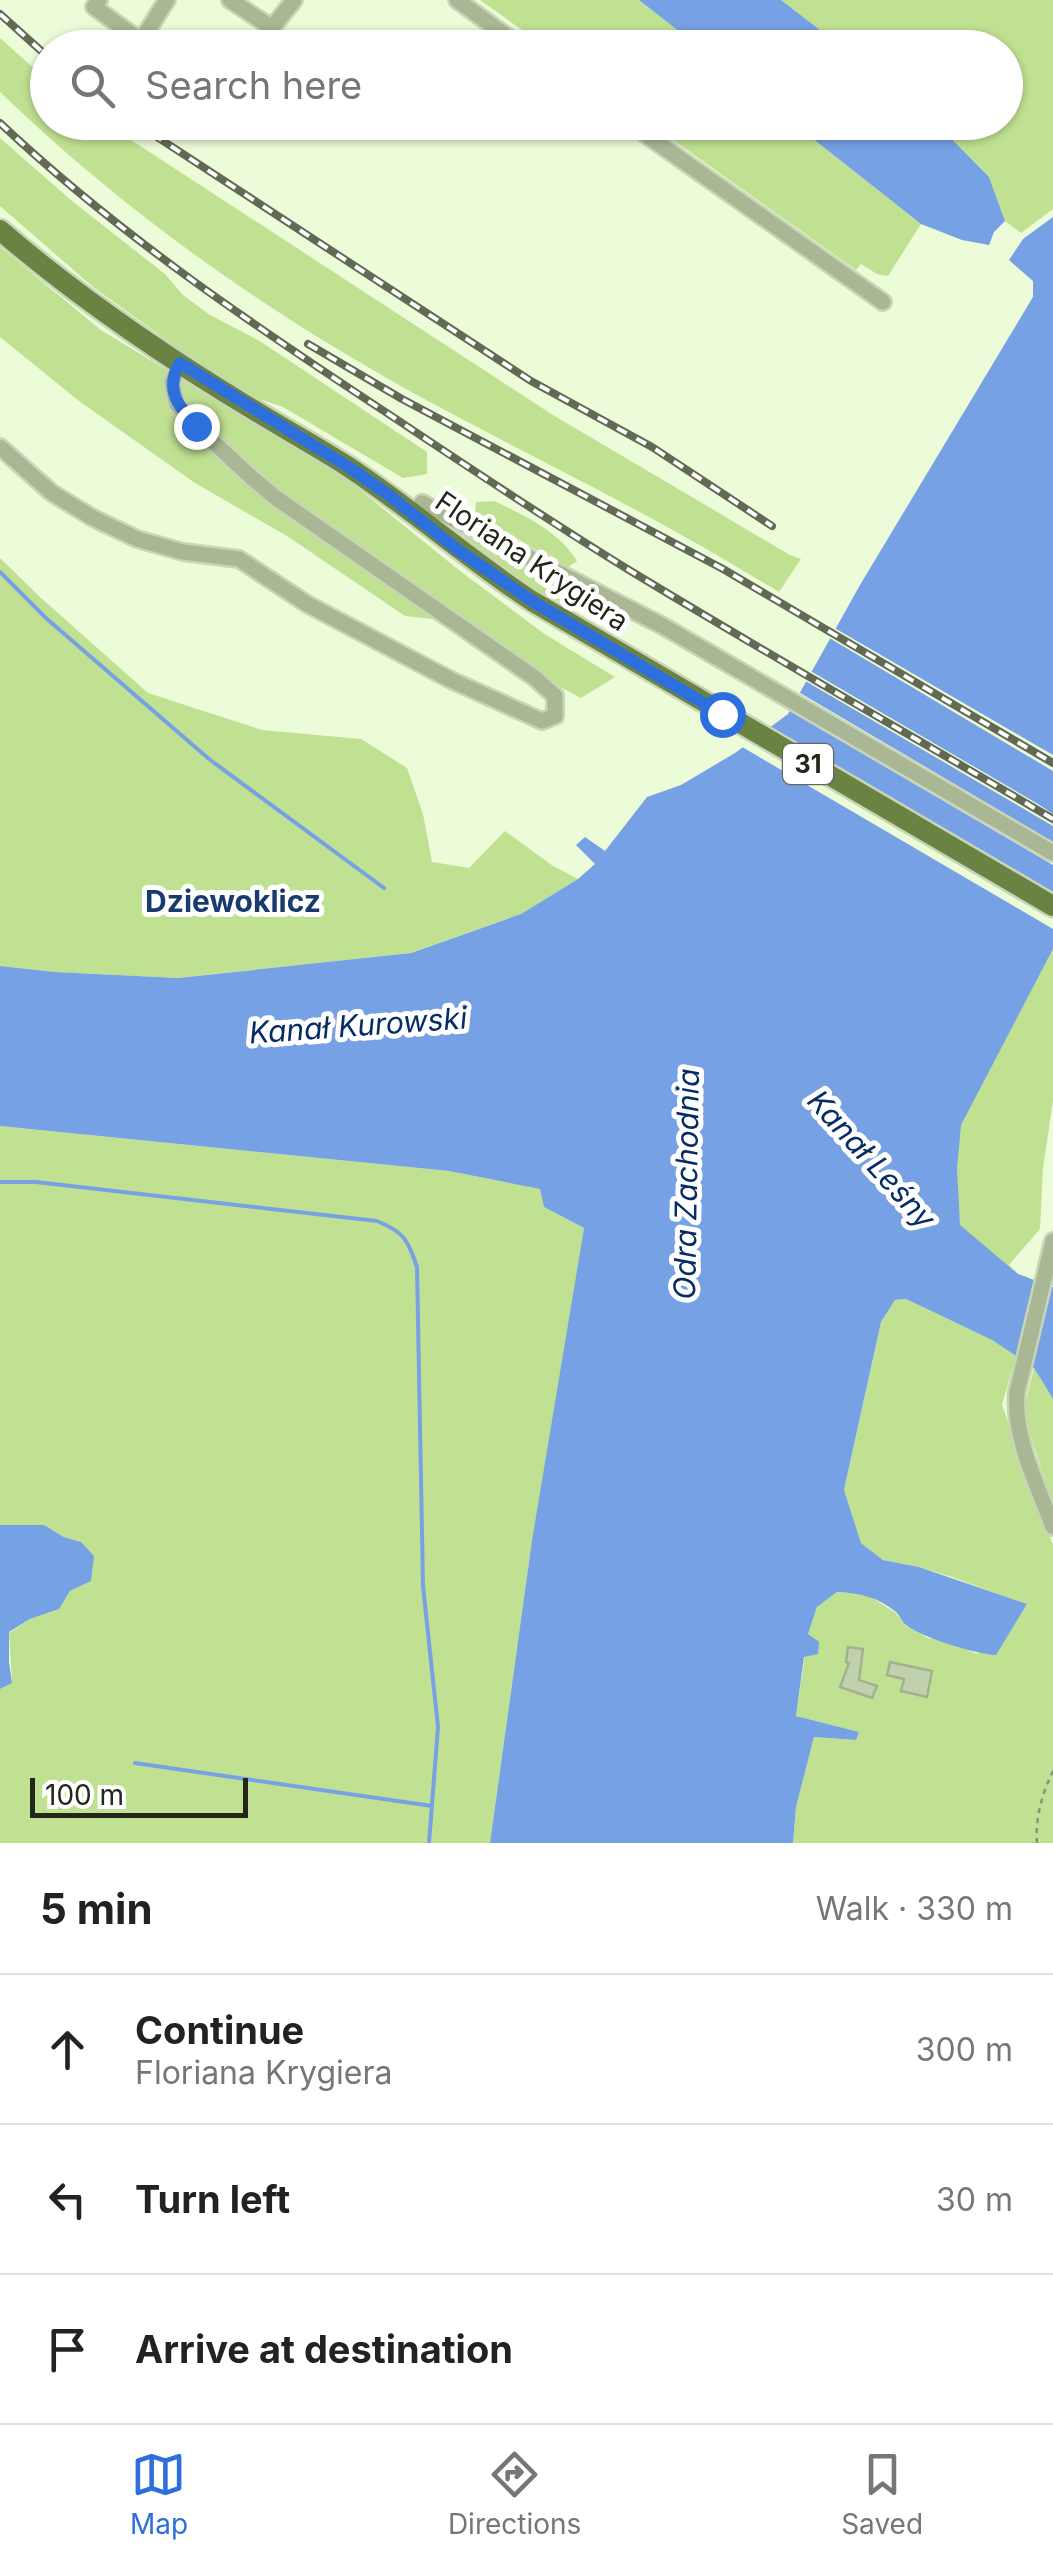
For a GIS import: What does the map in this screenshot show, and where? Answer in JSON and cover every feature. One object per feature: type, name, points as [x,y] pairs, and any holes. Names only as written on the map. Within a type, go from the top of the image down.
[{"type":"main road","name":"Floriana Krygiera","points":[[0,230],[100,310],[350,468],[494,576],[564,622],[1053,906]]},
{"type":"street","points":[[99,0],[94,6],[126,30]]},
{"type":"street","points":[[148,30],[167,0]]},
{"type":"street","points":[[230,0],[272,28],[294,0]]},
{"type":"street","points":[[456,0],[498,30]]},
{"type":"street","points":[[654,140],[883,302]]},
{"type":"street","points":[[0,447],[52,492],[93,518],[137,539],[183,552],[238,559],[307,604],[451,680],[542,721],[555,716],[555,696],[535,678],[276,498],[222,451],[177,404],[172,383],[180,363]]},
{"type":"street","name":"Floriana Krygiera","points":[[422,503],[663,626],[1053,854]]},
{"type":"street","points":[[1053,1242],[1015,1414],[1053,1527]]},
{"type":"path","points":[[1038,1843],[1036,1821],[1053,1771]]},
{"type":"green space","points":[[480,0],[639,0],[677,30],[522,30]]},
{"type":"green space","points":[[781,0],[1053,0],[1053,209],[1021,233],[1005,221],[989,177],[953,140],[1023,140],[1023,30],[820,30]]},
{"type":"green space","points":[[0,38],[30,65],[30,120],[0,92]]},
{"type":"green space","points":[[0,138],[210,315],[258,340],[427,452],[427,474],[403,478],[283,407],[257,398],[200,364],[93,287],[0,206]]},
{"type":"green space","points":[[52,140],[131,140],[553,415],[801,559],[779,592],[327,343],[228,279]]},
{"type":"green space","points":[[673,140],[815,140],[921,224],[888,276],[861,264],[856,270]]},
{"type":"green space","points":[[0,247],[101,330],[349,481],[546,635],[615,677],[581,698],[432,619],[405,616],[287,536],[195,483],[79,401],[0,337]]},
{"type":"green space","points":[[494,501],[551,533],[577,561],[567,568],[475,514],[476,502]]},
{"type":"green space","points":[[463,535],[599,604],[594,615],[523,583],[489,560]]},
{"type":"green space","points":[[0,558],[148,693],[262,730],[361,739],[407,768],[423,814],[432,862],[469,868],[505,831],[578,879],[521,914],[410,953],[178,978],[0,966]]},
{"type":"green space","points":[[1053,949],[1053,1101],[1043,1168],[1040,1229],[1009,1265],[1027,1277],[1022,1289],[952,1219],[960,1125]]},
{"type":"green space","points":[[0,1126],[449,1171],[541,1189],[544,1207],[584,1228],[532,1540],[490,1843],[0,1843],[0,1689],[12,1682],[9,1633],[30,1619],[59,1609],[70,1591],[90,1581],[81,1542],[44,1525],[0,1525]]},
{"type":"green space","points":[[906,1299],[992,1340],[1016,1356],[1002,1405],[1053,1545],[1053,1843],[793,1843],[796,1807],[814,1737],[855,1740],[858,1732],[796,1716],[808,1634],[817,1607],[837,1592],[866,1594],[928,1638],[977,1654],[1027,1605],[952,1577],[883,1560],[861,1543],[844,1491],[881,1322],[895,1300]]},
{"type":"green space","points":[[1034,1368],[1053,1399],[1053,1504],[1023,1413]]},
{"type":"water","points":[[639,0],[781,0],[820,30],[677,30]]},
{"type":"water","points":[[815,140],[953,140],[989,177],[1005,221],[994,232],[989,245],[962,240],[921,224]]},
{"type":"water","points":[[1053,217],[1053,949],[961,1125],[957,1168],[960,1225],[1018,1274],[1053,1287],[1053,1399],[1034,1368],[992,1340],[906,1299],[895,1300],[881,1322],[844,1490],[861,1543],[883,1560],[919,1567],[1027,1604],[996,1655],[924,1635],[906,1625],[889,1607],[868,1597],[837,1592],[817,1607],[808,1634],[819,1642],[818,1654],[804,1657],[796,1716],[859,1732],[856,1740],[814,1737],[796,1807],[793,1843],[490,1843],[532,1540],[584,1228],[544,1207],[540,1189],[449,1171],[0,1126],[0,966],[178,978],[411,953],[521,914],[578,879],[595,864],[576,845],[585,837],[605,851],[647,797],[681,785],[735,753],[788,714],[860,585],[1033,297],[1033,281],[1009,260],[1023,239]]},
{"type":"water","points":[[0,1525],[44,1525],[81,1542],[94,1556],[91,1581],[70,1591],[59,1609],[30,1619],[9,1632],[12,1683],[0,1689]]},
{"type":"pier","points":[[831,626],[1053,755],[1053,771],[826,636]]},
{"type":"pier","points":[[807,669],[1038,804],[1053,814],[1053,826],[802,679]]},
{"type":"pier","points":[[795,690],[1053,842],[1053,865],[785,708]]},
{"type":"pier","points":[[764,725],[1053,894],[1053,929],[737,744]]},
{"type":"building","points":[[848,1647],[863,1649],[859,1680],[877,1686],[872,1698],[840,1687],[849,1663]]},
{"type":"building","points":[[890,1662],[932,1671],[927,1697],[901,1691],[904,1679],[887,1675]]},
{"type":"waterway","points":[[0,572],[47,619],[209,759],[384,888]]},
{"type":"waterway","points":[[0,1182],[36,1182],[377,1221],[408,1243],[417,1267],[423,1586],[438,1727],[429,1843]]},
{"type":"waterway","points":[[135,1763],[432,1806]]},
{"type":"railway","points":[[0,14],[30,41]]},
{"type":"railway","points":[[0,123],[93,204],[190,279],[481,475],[682,602],[1053,819]]},
{"type":"railway","points":[[162,140],[531,381],[652,447],[772,526]]},
{"type":"railway","points":[[308,344],[402,399],[723,569],[1053,763]]},
{"type":"district","name":"Dziewoklicz","points":[[233,901]]},
{"type":"route","points":[[196,426],[174,396],[173,376],[180,363],[350,468],[494,576],[564,622],[722,714]]},
{"type":"water label","name":"Kanał Kurowski","points":[[358,1025]]},
{"type":"water label","name":"Kanał Leśny","points":[[872,1159]]},
{"type":"water label","name":"Odra Zachodnia","points":[[686,1184]]}]
